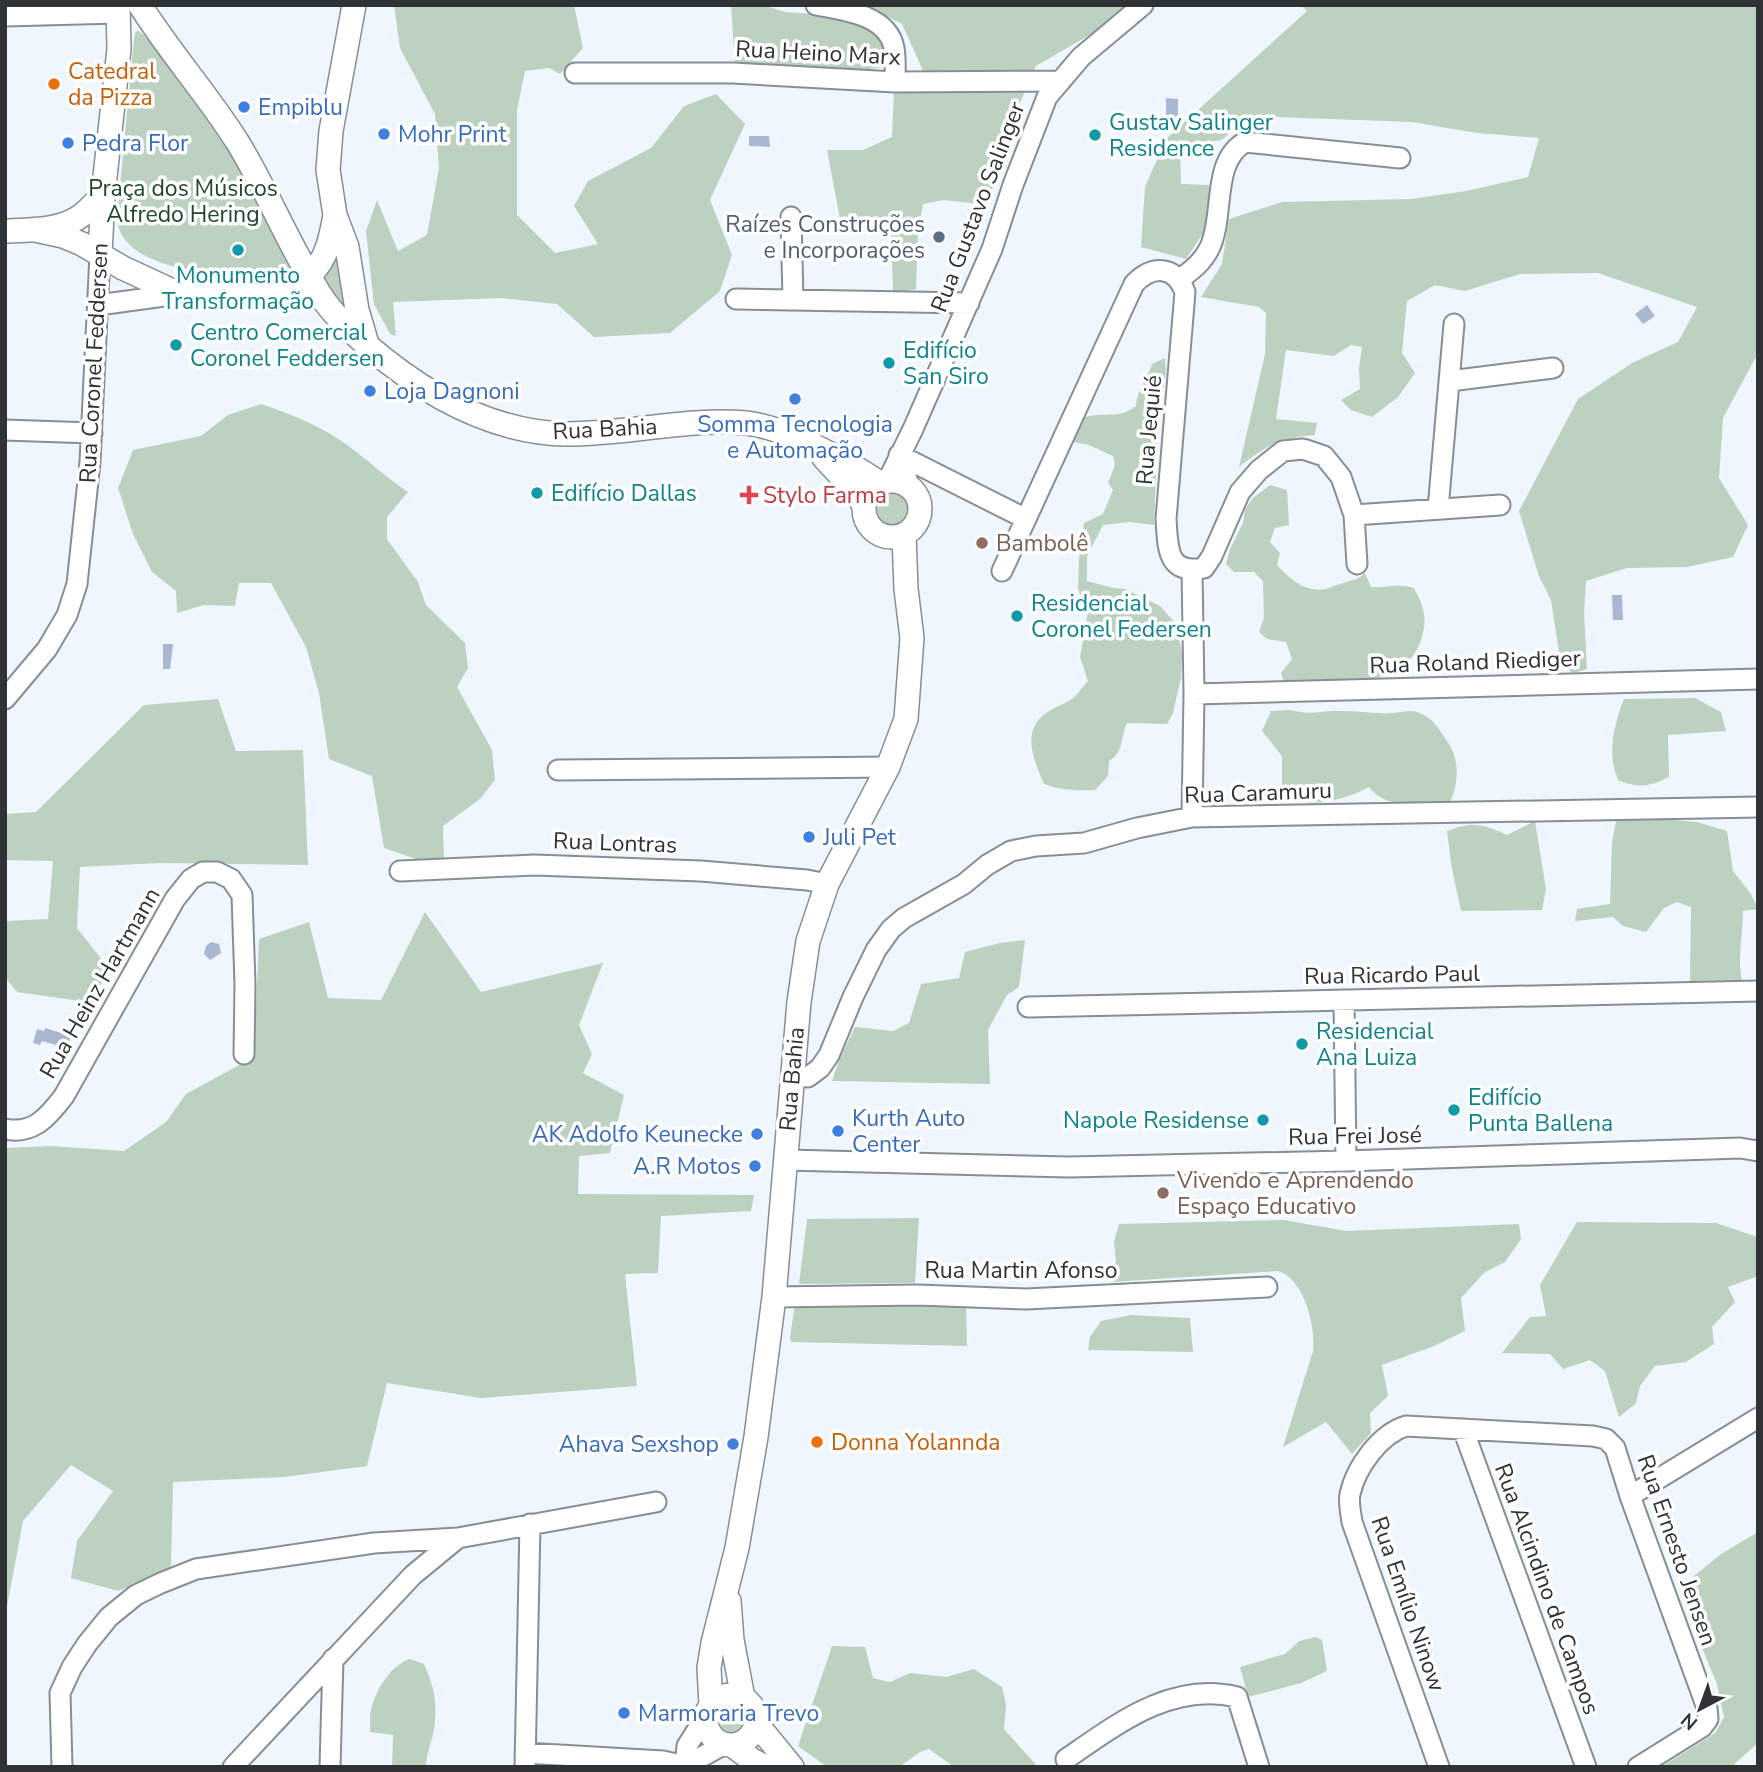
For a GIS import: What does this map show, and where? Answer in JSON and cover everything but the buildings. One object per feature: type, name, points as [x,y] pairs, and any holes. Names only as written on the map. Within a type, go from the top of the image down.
[{"type":"main road","name":"Rua Bahia","points":[[140,5],[230,130],[322,298],[348,329],[386,361],[437,395],[475,414],[518,428],[563,434],[694,424],[766,426],[884,482]]},
{"type":"main road","points":[[354,5],[331,131],[328,170],[335,215],[347,247],[357,310],[367,344]]},
{"type":"main road","name":"Rua Coronel Feddersen","points":[[100,254],[103,195],[119,49],[118,9]]},
{"type":"main road","points":[[5,231],[35,230],[74,220],[103,195]]},
{"type":"main road","points":[[273,296],[309,277],[319,267],[330,242],[335,215]]},
{"type":"main road","points":[[35,230],[63,236],[179,294],[322,298]]},
{"type":"main road","name":"Rua Bahia","points":[[811,446],[835,468],[864,505]]},
{"type":"main road","points":[[884,482],[903,484],[912,491],[919,505],[919,517],[913,528],[904,535],[890,537],[876,533],[866,520],[864,505],[870,492],[884,482]]},
{"type":"main road","name":"Rua Bahia","points":[[876,533],[906,589]]},
{"type":"main road","name":"Rua Bahia","points":[[708,1710],[709,1668],[715,1627],[729,1588],[754,1448],[774,1297],[799,1002],[808,941],[827,884],[888,767],[906,719],[912,638],[906,589],[904,535]]},
{"type":"main road","name":"Rua Bahia","points":[[729,1588],[732,1640],[743,1698]]},
{"type":"main road","points":[[766,1767],[710,1734],[708,1710],[726,1695],[743,1698],[753,1709],[756,1723],[792,1767]]},
{"type":"main road","points":[[729,1744],[745,1740],[751,1735],[756,1723]]},
{"type":"street","points":[[816,5],[857,14],[884,27],[894,49],[895,82]]},
{"type":"street","name":"Rua Gustavo Salinger","points":[[884,482],[969,303],[992,248],[1041,110],[1059,81],[1081,57],[1143,5]]},
{"type":"street","points":[[5,16],[118,9]]},
{"type":"street","name":"Rua Heino Marx","points":[[575,73],[733,73],[895,82],[1059,81]]},
{"type":"street","points":[[1002,571],[1134,284],[1144,274],[1158,271],[1172,272],[1180,279],[1198,266],[1209,249],[1218,223],[1226,162],[1236,148],[1245,142],[1400,158]]},
{"type":"street","points":[[791,217],[793,300]]},
{"type":"street","name":"Rua Coronel Feddersen","points":[[5,699],[47,649],[67,615],[77,584],[92,433],[100,254]]},
{"type":"street","name":"Rua Jequié","points":[[1180,279],[1185,292],[1166,519],[1168,553],[1176,565],[1192,570]]},
{"type":"street","points":[[98,305],[179,294]]},
{"type":"street","points":[[736,299],[969,303]]},
{"type":"street","points":[[1438,509],[1454,324]]},
{"type":"street","points":[[1450,381],[1553,368]]},
{"type":"street","points":[[5,430],[92,433]]},
{"type":"street","points":[[1192,817],[1192,570],[1204,568],[1212,556],[1240,492],[1259,470],[1283,451],[1303,449],[1324,456],[1341,477],[1354,515],[1357,564]]},
{"type":"street","points":[[899,455],[1026,519]]},
{"type":"street","points":[[899,455],[912,491],[940,476]]},
{"type":"street","points":[[1354,515],[1500,505]]},
{"type":"street","name":"Rua Roland Riediger","points":[[1194,694],[1758,679]]},
{"type":"street","points":[[558,770],[888,767]]},
{"type":"street","name":"Rua Caramuru","points":[[793,1075],[808,1077],[820,1068],[829,1055],[876,950],[891,929],[904,918],[964,884],[1011,850],[1084,844],[1137,828],[1192,817],[1758,807]]},
{"type":"street","name":"Rua Lontras","points":[[400,871],[534,865],[701,871],[827,884]]},
{"type":"street","name":"Rua Heinz Hartmann","points":[[5,1129],[28,1130],[46,1120],[64,1096],[175,899],[191,879],[203,872],[217,872],[231,879],[242,895],[244,1054]]},
{"type":"street","name":"Rua Ricardo Paul","points":[[1028,1007],[1758,991]]},
{"type":"street","points":[[1344,1000],[1346,1161]]},
{"type":"street","name":"Rua Frei José","points":[[786,1160],[1069,1167],[1740,1148],[1758,1151]]},
{"type":"street","name":"Rua Martin Afonso","points":[[774,1297],[918,1295],[1026,1299],[1267,1287]]},
{"type":"street","points":[[1630,1496],[1758,1418]]},
{"type":"street","name":"Rua Emílio Ninow","points":[[1439,1767],[1352,1522],[1349,1497],[1356,1475],[1393,1430],[1406,1426],[1606,1438]]},
{"type":"street","name":"Rua Alcindino de Campos","points":[[1463,1429],[1586,1767]]},
{"type":"street","name":"Rua Ernesto Jensen","points":[[1606,1438],[1615,1448],[1707,1707],[1708,1719],[1702,1727],[1639,1767]]},
{"type":"street","points":[[62,1767],[60,1693],[87,1644],[109,1617],[136,1595],[196,1569],[374,1543],[458,1538],[656,1502]]},
{"type":"street","points":[[530,1524],[525,1760],[663,1761],[685,1767],[729,1744]]},
{"type":"street","points":[[233,1767],[413,1576],[458,1538]]},
{"type":"street","points":[[330,1767],[333,1659]]},
{"type":"street","points":[[1066,1759],[1117,1724],[1166,1700],[1188,1695],[1222,1693],[1237,1697],[1259,1767]]},
{"type":"street","points":[[685,1767],[687,1746],[708,1710]]},
{"type":"green space","points":[[394,5],[574,5],[583,48],[560,74],[549,68],[525,71],[517,110],[517,215],[555,253],[598,244],[574,206],[588,181],[651,148],[684,106],[716,94],[745,124],[710,200],[732,255],[720,291],[670,333],[594,337],[557,304],[500,298],[393,302],[396,336],[390,334],[374,304],[366,231],[377,200],[398,251],[427,235],[439,168],[435,114],[400,48]]},
{"type":"green space","points":[[731,5],[763,5],[785,12],[832,15],[882,32],[894,66],[842,72],[800,66],[735,66]]},
{"type":"green space","points":[[864,5],[1130,5],[1105,26],[1036,66],[1012,121],[988,205],[944,200],[923,204],[918,232],[916,289],[893,294],[891,224],[841,224],[827,150],[863,150],[892,137],[894,90],[925,75],[902,24]]},
{"type":"green space","points":[[1301,5],[1758,5],[1758,353],[1723,418],[1719,478],[1748,525],[1733,557],[1687,567],[1627,568],[1586,581],[1584,613],[1587,669],[1573,673],[1561,665],[1551,600],[1539,576],[1519,511],[1578,399],[1632,363],[1678,342],[1697,307],[1598,273],[1520,274],[1465,291],[1435,285],[1407,301],[1402,353],[1415,373],[1398,397],[1372,417],[1351,410],[1341,400],[1360,389],[1362,347],[1351,345],[1334,356],[1286,350],[1276,419],[1317,423],[1315,435],[1291,438],[1274,444],[1239,467],[1265,354],[1266,313],[1259,307],[1201,297],[1222,264],[1229,219],[1282,202],[1411,199],[1466,191],[1528,177],[1539,138],[1477,133],[1412,122],[1275,117],[1238,127],[1221,140],[1180,147],[1181,184],[1209,185],[1208,226],[1186,259],[1141,247],[1145,187],[1166,139],[1307,11]]},
{"type":"green space","name":"Praça dos Músicos Alfredo Hering","points":[[136,31],[147,38],[217,130],[289,260],[290,268],[286,274],[242,276],[187,270],[161,263],[139,252],[123,237],[117,218]]},
{"type":"green space","points":[[334,256],[344,260],[357,328],[322,279]]},
{"type":"green space","points":[[1165,358],[1166,370],[1158,431],[1154,525],[1130,522],[1103,525],[1087,556],[1087,581],[1125,589],[1160,606],[1176,624],[1182,653],[1181,678],[1173,713],[1167,724],[1127,723],[1119,749],[1109,761],[1108,776],[1095,790],[1069,790],[1050,786],[1044,784],[1036,764],[1032,735],[1040,718],[1073,698],[1088,681],[1080,657],[1088,611],[1078,589],[1079,559],[1084,523],[1103,514],[1113,490],[1108,483],[1115,465],[1113,456],[1089,445],[1072,442],[1082,418],[1123,413],[1136,406],[1152,364]]},
{"type":"green space","points":[[261,404],[300,419],[337,438],[408,492],[387,517],[387,539],[418,582],[426,605],[465,643],[468,668],[457,687],[492,750],[495,780],[480,799],[443,826],[444,860],[419,860],[384,848],[372,776],[329,759],[319,693],[306,647],[271,583],[239,583],[235,606],[204,605],[177,613],[176,591],[152,572],[133,534],[118,488],[133,450],[201,436],[228,415]]},
{"type":"green space","points":[[1270,485],[1287,490],[1289,525],[1275,528],[1270,542],[1280,553],[1277,565],[1292,579],[1304,587],[1318,590],[1354,580],[1365,573],[1371,587],[1414,588],[1424,613],[1423,633],[1412,657],[1399,669],[1363,681],[1285,684],[1281,673],[1292,659],[1286,642],[1267,639],[1259,632],[1264,618],[1263,581],[1254,572],[1234,572],[1226,564],[1243,523],[1245,509],[1253,498]]},
{"type":"green space","points":[[892,493],[903,498],[908,509],[903,520],[892,525],[881,520],[876,509],[881,498]]},
{"type":"green space","points":[[1695,698],[1721,712],[1726,731],[1668,735],[1669,777],[1644,785],[1619,781],[1612,751],[1617,719],[1624,699]]},
{"type":"green space","points":[[218,699],[236,751],[303,750],[308,865],[160,863],[80,867],[77,928],[111,971],[87,1002],[17,992],[5,977],[5,921],[48,919],[53,861],[5,860],[5,814],[36,812],[144,705]]},
{"type":"green space","points":[[1271,711],[1310,713],[1411,711],[1426,716],[1434,722],[1454,755],[1456,779],[1450,802],[1418,805],[1395,803],[1376,794],[1369,787],[1326,802],[1302,802],[1282,795],[1282,756],[1262,731]]},
{"type":"green space","points":[[1662,819],[1697,822],[1727,831],[1733,871],[1751,894],[1758,909],[1743,911],[1740,955],[1742,980],[1690,981],[1691,907],[1677,902],[1664,908],[1646,932],[1623,926],[1613,917],[1575,921],[1577,909],[1610,904],[1612,842],[1616,821]]},
{"type":"green space","points":[[1535,821],[1546,889],[1542,910],[1461,911],[1447,831],[1478,825],[1507,835]]},
{"type":"green space","points":[[425,912],[481,992],[603,963],[579,1025],[592,1054],[583,1073],[624,1095],[610,1153],[579,1156],[578,1194],[754,1195],[751,1211],[661,1216],[658,1273],[625,1274],[637,1386],[481,1398],[387,1383],[367,1466],[284,1477],[173,1482],[171,1569],[118,1591],[71,1578],[77,1541],[113,1491],[71,1465],[23,1521],[5,1617],[5,1148],[51,1146],[124,1151],[166,1122],[186,1094],[254,1057],[259,939],[309,922],[328,998],[381,1000]]},
{"type":"green space","points":[[1025,940],[1019,987],[1007,995],[988,1030],[990,1084],[832,1081],[855,1027],[893,1031],[909,1023],[921,984],[959,978],[965,952]]},
{"type":"green space","points":[[919,1218],[915,1283],[799,1284],[807,1219]]},
{"type":"green space","points":[[1284,1220],[1346,1231],[1519,1224],[1521,1239],[1505,1262],[1485,1272],[1461,1298],[1465,1331],[1434,1346],[1382,1365],[1388,1396],[1370,1413],[1371,1433],[1352,1454],[1326,1422],[1283,1447],[1313,1351],[1312,1329],[1306,1305],[1295,1283],[1287,1276],[1278,1271],[1111,1282],[1106,1269],[1116,1262],[1114,1241],[1119,1224]]},
{"type":"green space","points":[[1577,1222],[1716,1223],[1758,1237],[1758,1276],[1728,1287],[1735,1302],[1712,1327],[1714,1344],[1686,1362],[1655,1366],[1640,1386],[1636,1403],[1619,1417],[1605,1371],[1590,1360],[1563,1369],[1550,1354],[1502,1353],[1530,1317],[1546,1316],[1540,1285]]},
{"type":"green space","points":[[966,1303],[967,1346],[791,1342],[790,1338],[795,1304]]},
{"type":"green space","points":[[1131,1315],[1190,1318],[1193,1352],[1088,1350],[1090,1337],[1101,1321]]},
{"type":"green space","points":[[1758,1532],[1758,1743],[1731,1767],[1661,1767],[1715,1733],[1724,1717],[1717,1684],[1691,1621],[1687,1602],[1689,1580],[1721,1554]]},
{"type":"green space","points":[[1316,1637],[1322,1640],[1327,1671],[1301,1683],[1248,1697],[1240,1667],[1285,1654],[1299,1641]]},
{"type":"green space","points":[[832,1646],[865,1647],[873,1678],[890,1682],[910,1673],[946,1677],[974,1669],[1002,1687],[1006,1705],[1004,1729],[1038,1767],[954,1767],[929,1749],[899,1767],[827,1767],[798,1746]]},
{"type":"green space","points":[[410,1659],[424,1664],[430,1680],[435,1703],[434,1729],[426,1767],[392,1767],[393,1735],[370,1732],[370,1712],[385,1679]]},
{"type":"green space","points":[[733,1709],[742,1713],[746,1722],[742,1731],[733,1735],[724,1731],[720,1722],[724,1713]]},
{"type":"water","points":[[1166,98],[1178,99],[1178,123],[1166,123]]},
{"type":"water","points":[[749,136],[769,136],[770,147],[749,146]]},
{"type":"water","points":[[1647,305],[1655,316],[1643,324],[1635,314]]},
{"type":"water","points":[[1612,595],[1622,595],[1623,620],[1613,620]]},
{"type":"water","points":[[163,644],[173,644],[170,669],[163,669]]},
{"type":"water","points":[[211,942],[219,944],[221,953],[210,960],[204,954],[206,946]]},
{"type":"water","points":[[45,1028],[71,1036],[67,1048],[42,1041],[40,1045],[33,1043],[37,1029],[44,1031]]},
{"type":"place","name":"Catedral da Pizza","points":[[54,84]]},
{"type":"place","name":"Empiblu","points":[[244,107]]},
{"type":"place","name":"Mohr Print","points":[[384,134]]},
{"type":"place","name":"Gustav Salinger Residence","points":[[1095,135]]},
{"type":"place","name":"Pedra Flor","points":[[68,143]]},
{"type":"place","name":"Raízes Construções e Incorporações","points":[[939,237]]},
{"type":"place","name":"Monumento Transformação","points":[[238,250]]},
{"type":"place","name":"Centro Comercial Coronel Feddersen","points":[[176,345]]},
{"type":"place","name":"Edifício San Siro","points":[[889,363]]},
{"type":"place","name":"Loja Dagnoni","points":[[370,391]]},
{"type":"place","name":"Somma Tecnologia e Automação","points":[[795,399]]},
{"type":"place","name":"Edifício Dallas","points":[[537,493]]},
{"type":"place","name":"Stylo Farma","points":[[749,495]]},
{"type":"place","name":"Bambolê","points":[[982,543]]},
{"type":"place","name":"Residencial Coronel Federsen","points":[[1017,616]]},
{"type":"place","name":"Juli Pet","points":[[809,837]]},
{"type":"place","name":"Residencial Ana Luiza","points":[[1302,1044]]},
{"type":"place","name":"Edifício Punta Ballena","points":[[1454,1110]]},
{"type":"place","name":"Napole Residense","points":[[1263,1120]]},
{"type":"place","name":"Kurth Auto Center","points":[[838,1131]]},
{"type":"place","name":"AK Adolfo Keunecke","points":[[757,1134]]},
{"type":"place","name":"A.R Motos","points":[[755,1166]]},
{"type":"place","name":"Vivendo e Aprendendo Espaço Educativo","points":[[1163,1193]]},
{"type":"place","name":"Donna Yolannda","points":[[817,1442]]},
{"type":"place","name":"Ahava Sexshop","points":[[733,1444]]},
{"type":"place","name":"Marmoraria Trevo","points":[[624,1713]]}]
